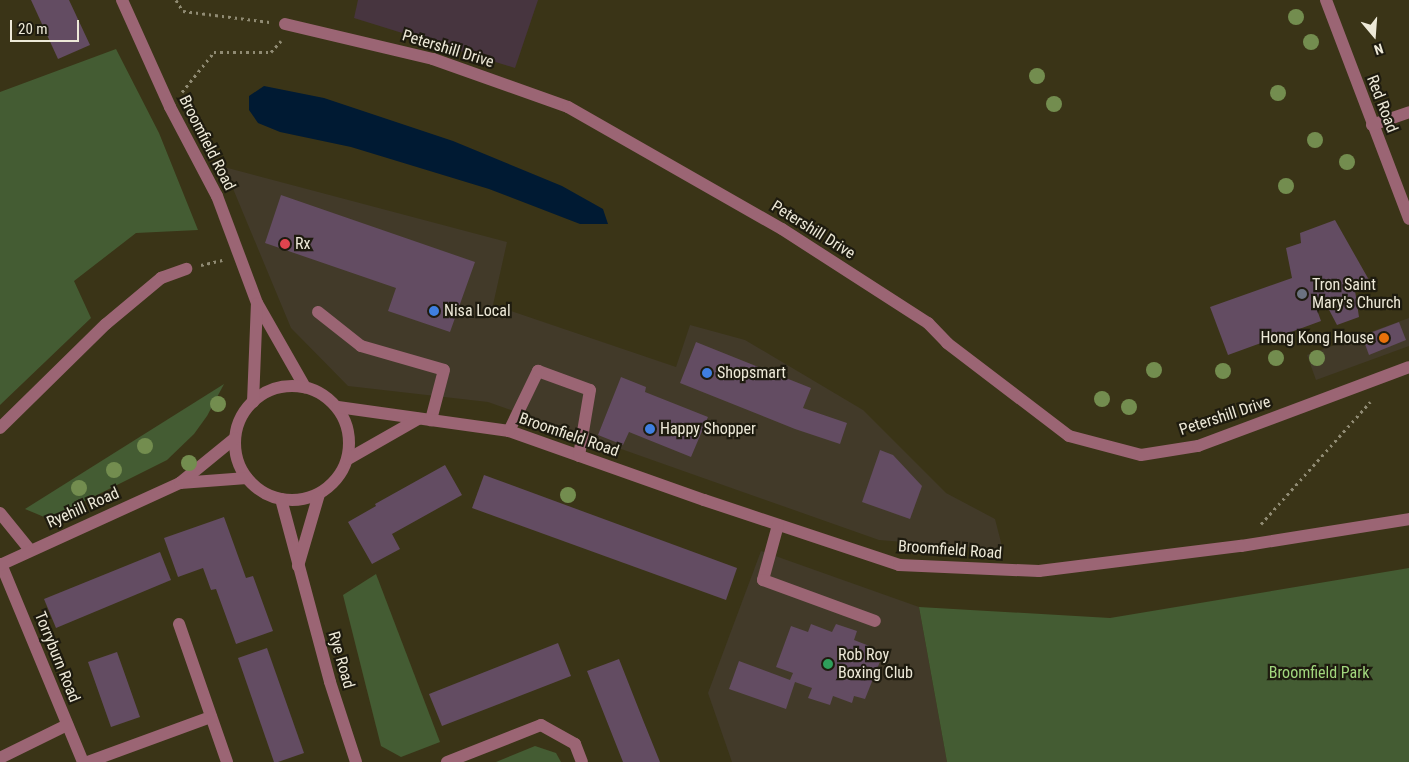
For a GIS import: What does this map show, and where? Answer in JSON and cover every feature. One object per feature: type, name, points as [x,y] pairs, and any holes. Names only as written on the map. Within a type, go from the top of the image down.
[{"type":"street","name":"Broomfield Road","points":[[122,0],[170,107],[217,196],[257,303],[305,387]]},
{"type":"street","name":"Red Road","points":[[1326,0],[1409,219]]},
{"type":"street","name":"Petershill Drive","points":[[290,24],[433,59],[568,106],[782,228],[928,323],[947,343],[1069,436],[1141,454],[1198,446],[1409,367]]},
{"type":"street","points":[[1372,125],[1409,112]]},
{"type":"street","points":[[0,428],[106,324],[161,278],[186,269]]},
{"type":"street","name":"Broomfield Road","points":[[253,402],[257,303]]},
{"type":"street","points":[[318,312],[361,346],[444,370],[425,420],[348,459]]},
{"type":"street","points":[[509,431],[538,371],[590,390],[579,456]]},
{"type":"street","points":[[305,387],[321,393],[338,407],[348,426],[348,459],[337,479],[319,494],[298,500],[281,499],[267,494],[247,478],[238,461],[235,438],[239,421],[253,402],[276,388],[305,387]]},
{"type":"street","name":"Broomfield Road","points":[[338,407],[509,431],[899,565],[1039,571],[1241,546],[1409,518]]},
{"type":"street","name":"Ryehill Road","points":[[0,565],[180,483],[235,438]]},
{"type":"street","name":"Ryehill Road","points":[[180,483],[247,478]]},
{"type":"street","points":[[298,566],[319,494]]},
{"type":"street","name":"Rye Road","points":[[281,499],[330,682],[356,762]]},
{"type":"street","points":[[0,513],[30,550]]},
{"type":"street","points":[[778,525],[763,580],[875,621]]},
{"type":"street","name":"Torryburn Road","points":[[0,565],[83,762]]},
{"type":"street","points":[[178,624],[227,762]]},
{"type":"street","points":[[88,762],[212,717]]},
{"type":"street","points":[[0,758],[67,725]]},
{"type":"street","points":[[447,762],[541,725],[575,744],[582,762]]},
{"type":"path","points":[[170,107],[214,52],[272,52],[290,24],[183,11],[176,0]]},
{"type":"path","points":[[186,269],[239,255]]},
{"type":"path","points":[[1241,546],[1371,401]]},
{"type":"shaded area","points":[[358,0],[538,0],[515,68],[354,18]]},
{"type":"shaded area","points":[[224,167],[507,242],[493,305],[676,367],[690,325],[745,340],[863,410],[946,493],[995,519],[1003,550],[879,540],[488,402],[348,386],[291,328]]},
{"type":"shaded area","points":[[1409,318],[1409,346],[1316,380],[1307,355]]},
{"type":"shaded area","points":[[761,551],[919,607],[947,762],[732,762],[708,693]]},
{"type":"green space","points":[[116,49],[159,133],[198,230],[136,233],[74,281],[91,318],[0,405],[0,92]]},
{"type":"green space","points":[[224,384],[207,416],[194,434],[167,460],[49,519],[25,509]]},
{"type":"green space","name":"Broomfield Park","points":[[1409,568],[1409,762],[947,762],[919,607],[1110,618]]},
{"type":"green space","points":[[376,574],[440,742],[401,757],[381,746],[343,595]]},
{"type":"green space","points":[[535,746],[556,753],[561,762],[496,762]]},
{"type":"water","points":[[264,86],[324,98],[453,141],[562,186],[603,209],[608,224],[580,224],[489,189],[351,147],[280,132],[258,123],[249,110],[249,96]]},
{"type":"building","points":[[31,0],[69,0],[90,45],[58,59]]},
{"type":"building","points":[[281,195],[475,262],[450,332],[388,311],[396,288],[265,243]]},
{"type":"building","name":"Tron Saint Mary's Church","points":[[1335,220],[1369,280],[1354,284],[1359,317],[1337,325],[1326,304],[1316,307],[1321,321],[1228,355],[1210,307],[1292,278],[1286,248],[1301,243],[1300,233]]},
{"type":"building","name":"Hong Kong House","points":[[1399,322],[1406,340],[1369,355],[1362,336]]},
{"type":"building","points":[[696,342],[811,388],[803,408],[847,423],[840,444],[795,429],[680,383]]},
{"type":"building","points":[[621,377],[646,387],[645,392],[708,417],[691,457],[629,432],[623,445],[598,435]]},
{"type":"building","points":[[880,450],[893,455],[922,486],[910,519],[862,502]]},
{"type":"building","points":[[445,465],[462,495],[392,534],[400,549],[372,564],[348,522],[376,506],[375,504]]},
{"type":"building","points":[[484,475],[737,568],[726,600],[472,508]]},
{"type":"building","points":[[224,517],[246,578],[253,576],[273,631],[236,644],[216,589],[211,590],[203,568],[178,577],[164,538]]},
{"type":"building","points":[[160,552],[171,580],[56,628],[44,599]]},
{"type":"building","name":"Rob Roy Boxing Club","points":[[811,624],[832,632],[836,624],[857,631],[854,640],[872,647],[870,655],[881,659],[865,699],[854,696],[852,703],[833,696],[830,705],[808,698],[812,688],[795,682],[786,709],[729,689],[739,661],[790,680],[793,673],[776,667],[791,626],[808,632]]},
{"type":"building","points":[[558,643],[571,676],[442,726],[429,694]]},
{"type":"building","points":[[267,648],[304,753],[278,762],[274,762],[238,658]]},
{"type":"building","points":[[117,652],[140,717],[111,727],[88,662]]},
{"type":"building","points":[[619,659],[660,762],[623,762],[587,671]]},
{"type":"place","name":"Rx","points":[[285,244]]},
{"type":"place","name":"Tron Saint Mary's Church","points":[[1302,294]]},
{"type":"place","name":"Nisa Local","points":[[434,311]]},
{"type":"place","name":"Hong Kong House","points":[[1384,338]]},
{"type":"place","name":"Shopsmart","points":[[707,373]]},
{"type":"place","name":"Happy Shopper","points":[[650,429]]},
{"type":"place","name":"Rob Roy Boxing Club","points":[[828,664]]}]
